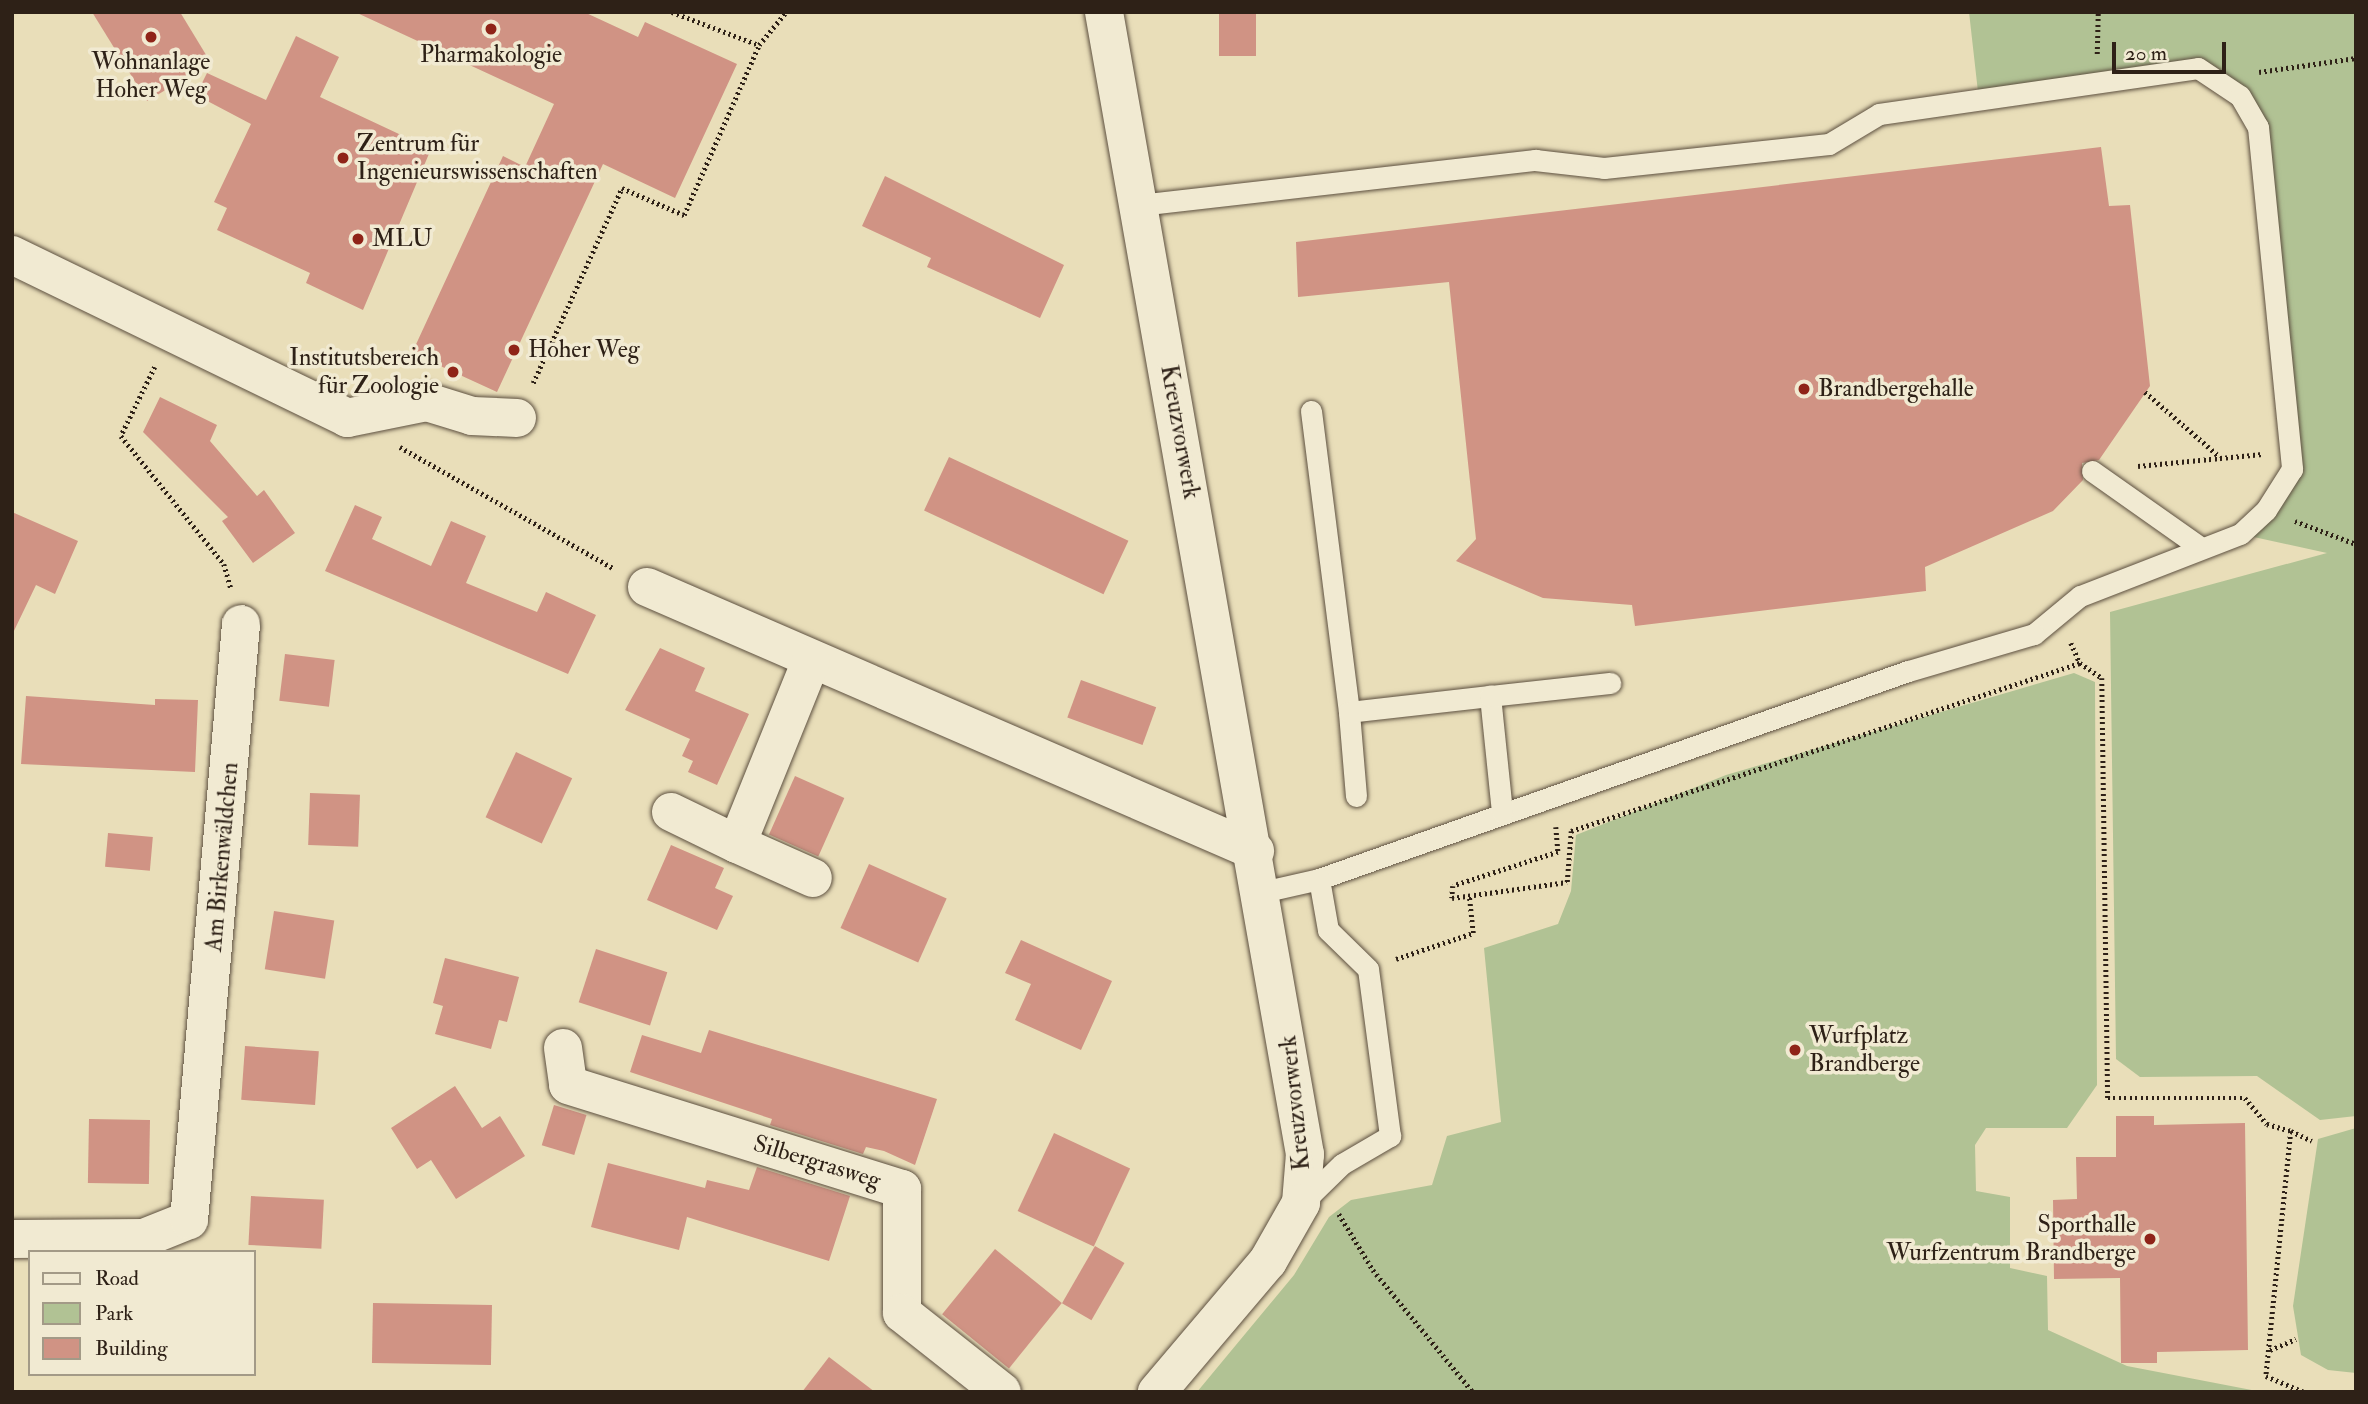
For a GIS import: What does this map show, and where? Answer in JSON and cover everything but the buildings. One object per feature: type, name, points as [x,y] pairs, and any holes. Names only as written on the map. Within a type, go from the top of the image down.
[{"type":"street","name":"Kreuzvorwerk","points":[[1104,12],[1298,1094],[1305,1154],[1301,1203],[1268,1261],[1157,1392]]},
{"type":"street","points":[[12,255],[347,418],[427,402],[472,416],[517,418]]},
{"type":"street","points":[[647,587],[811,661],[1255,851]]},
{"type":"street","name":"Am Birkenwäldchen","points":[[12,1238],[144,1238],[189,1220],[241,624]]},
{"type":"street","points":[[737,844],[811,661]]},
{"type":"street","points":[[671,812],[813,878]]},
{"type":"street","name":"Silbergrasweg","points":[[563,1048],[568,1085],[902,1189],[902,1313],[1002,1392]]},
{"type":"lane","points":[[1139,205],[1535,160],[1604,168],[1829,144],[1879,114],[2198,68],[2221,78],[2258,127],[2292,469],[2266,510],[2240,534],[2081,596],[2034,634],[1908,671],[1502,812],[1319,879],[1262,892]]},
{"type":"lane","points":[[1311,411],[1349,712],[1356,796]]},
{"type":"lane","points":[[2092,471],[2201,548]]},
{"type":"lane","points":[[1349,712],[1610,683]]},
{"type":"lane","points":[[1490,696],[1502,812]]},
{"type":"lane","points":[[1301,1203],[1342,1164],[1390,1136],[1367,969],[1328,930],[1319,879]]},
{"type":"path","points":[[672,12],[759,45]]},
{"type":"path","points":[[517,418],[622,188],[684,215],[759,45],[786,12]]},
{"type":"path","points":[[2096,83],[2098,12]]},
{"type":"path","points":[[2221,78],[2356,58]]},
{"type":"path","points":[[158,360],[121,436],[224,564],[241,624]]},
{"type":"path","points":[[2145,392],[2220,457]]},
{"type":"path","points":[[347,418],[647,587]]},
{"type":"path","points":[[2092,471],[2220,457],[2291,453]]},
{"type":"path","points":[[2326,534],[2356,544]]},
{"type":"path","points":[[1554,795],[1558,852],[1453,886],[1452,898],[1567,883],[1571,831],[2080,663],[2102,678],[2108,1098],[2245,1098],[2267,1124],[2312,1141]]},
{"type":"path","points":[[1367,969],[1473,933],[1469,895]]},
{"type":"path","points":[[2291,1131],[2266,1376],[2304,1392]]},
{"type":"path","points":[[1301,1203],[1332,1201],[1373,1270],[1473,1392]]},
{"type":"path","points":[[2269,1350],[2296,1339]]},
{"type":"green space","points":[[1969,12],[2356,12],[2356,1116],[2320,1120],[2257,1076],[2140,1077],[2116,1059],[2110,612],[2327,553],[2240,534],[2292,469],[2258,127],[2198,68],[1978,92]]},
{"type":"green space","name":"Wurfplatz Brandberge","points":[[2074,673],[2095,682],[2097,1085],[2067,1128],[1986,1128],[1975,1145],[1976,1191],[2010,1197],[2010,1268],[2047,1276],[2048,1330],[2127,1366],[2262,1392],[1197,1392],[1294,1275],[1329,1217],[1351,1200],[1432,1185],[1447,1136],[1501,1122],[1484,948],[1558,924],[1571,891],[1576,835],[1726,775]]},
{"type":"green space","points":[[2356,1128],[2356,1373],[2328,1370],[2301,1355],[2293,1306],[2318,1139]]},
{"type":"place","name":"Pharmakologie","points":[[491,29]]},
{"type":"place","name":"Wohnanlage Hoher Weg","points":[[151,37]]},
{"type":"place","name":"Zentrum für Ingenieurswissenschaften","points":[[343,158]]},
{"type":"place","name":"MLU","points":[[358,239]]},
{"type":"place","name":"Hoher Weg","points":[[514,350]]},
{"type":"place","name":"Institutsbereich für Zoologie","points":[[453,372]]},
{"type":"place","name":"Brandbergehalle","points":[[1804,389]]},
{"type":"place","name":"Wurfplatz Brandberge","points":[[1795,1050]]},
{"type":"place","name":"Sporthalle Wurfzentrum Brandberge","points":[[2150,1239]]}]
